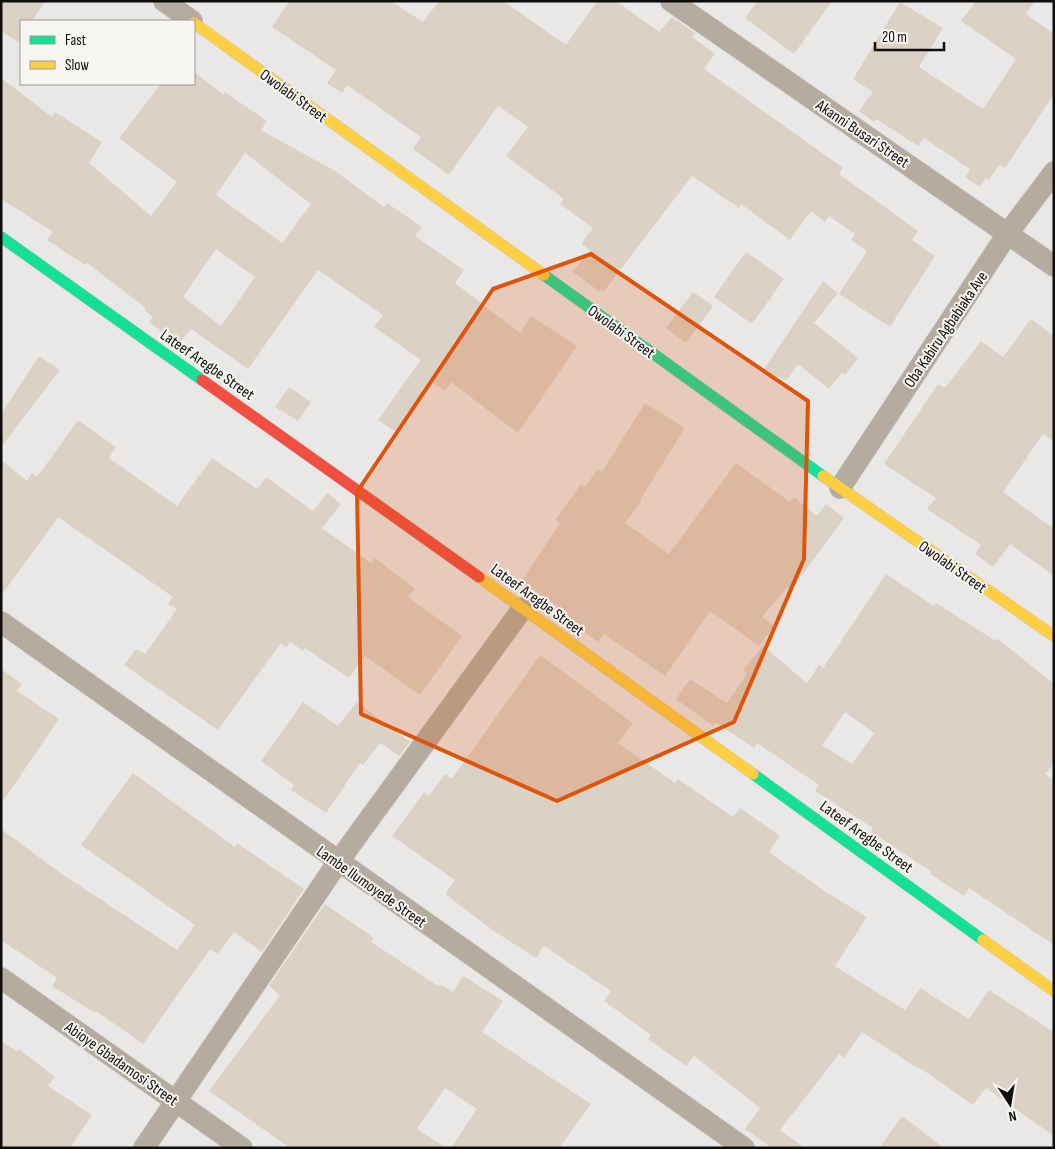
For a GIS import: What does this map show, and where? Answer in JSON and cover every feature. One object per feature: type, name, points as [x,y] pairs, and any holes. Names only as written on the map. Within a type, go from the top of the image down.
[{"type":"street","name":"Owolabi Street","points":[[164,1],[190,20]]},
{"type":"street","name":"Akanni Busari Street","points":[[671,1],[1054,266]]},
{"type":"street","name":"Owolabi Street","points":[[195,23],[840,488],[1054,636]]},
{"type":"street","name":"Oba Kabiru Agbabiaka Ave","points":[[840,488],[1008,233],[1054,172]]},
{"type":"street","name":"Lateef Aregbe Street","points":[[1,238],[523,608],[1054,990]]},
{"type":"street","points":[[144,1148],[338,862],[523,608]]},
{"type":"street","name":"Lambe Ilumoyede Street","points":[[1,622],[744,1148]]},
{"type":"street","name":"Abioye Gbadamosi Street","points":[[1,978],[242,1148]]},
{"type":"highlighted area","points":[[591,254],[808,401],[804,559],[734,722],[557,801],[361,714],[357,492],[493,289]]},
{"type":"building","points":[[1,1],[45,1],[33,20],[20,20],[20,43],[1,31]]},
{"type":"building","points":[[289,1],[391,1],[423,22],[439,1],[503,1],[566,45],[597,1],[616,1],[659,32],[672,17],[695,33],[692,37],[715,54],[704,69],[843,168],[839,174],[918,231],[912,240],[935,256],[890,327],[839,294],[867,251],[851,240],[855,234],[829,216],[825,222],[811,211],[790,240],[741,204],[739,208],[692,176],[604,291],[601,290],[600,292],[573,272],[590,250],[581,244],[593,228],[560,204],[564,199],[506,156],[528,127],[498,106],[449,175],[413,149],[421,137],[347,85],[342,93],[327,83],[336,70],[272,27]]},
{"type":"building","points":[[757,1],[832,1],[794,54],[745,18]]},
{"type":"building","points":[[976,1],[1035,1],[1026,14],[1054,34],[1054,94],[1005,168],[999,165],[989,180],[986,178],[980,187],[965,177],[970,169],[924,138],[918,146],[876,119],[874,122],[859,111],[873,92],[853,79],[900,2],[943,28],[919,67],[983,109],[1016,59],[961,21]]},
{"type":"building","points":[[195,73],[224,95],[225,92],[267,121],[261,130],[335,171],[384,207],[387,203],[422,227],[415,236],[464,270],[455,283],[520,333],[531,316],[577,346],[518,433],[451,382],[445,391],[433,383],[397,433],[378,420],[421,360],[374,327],[383,315],[318,270],[248,369],[191,329],[179,344],[149,322],[153,317],[144,310],[146,308],[87,263],[85,265],[47,240],[53,232],[1,199],[1,78],[52,117],[55,112],[102,142],[89,163],[151,216],[177,182],[119,138],[160,85],[195,85]],"holes":[[[245,153],[311,204],[282,243],[216,195]],[[216,249],[255,277],[221,326],[183,297]]]},
{"type":"building","points":[[746,252],[784,279],[752,324],[714,297]]},
{"type":"building","points":[[823,281],[838,293],[814,323],[858,358],[845,375],[842,373],[829,389],[798,364],[787,380],[762,372]]},
{"type":"building","points":[[693,292],[713,306],[686,343],[666,328]]},
{"type":"building","points":[[1031,319],[1054,336],[1054,442],[1043,434],[1003,492],[1054,529],[1054,576],[1010,544],[993,567],[975,554],[981,545],[927,509],[936,498],[884,464],[938,384],[945,388],[981,341],[1003,357]]},
{"type":"building","points":[[39,356],[60,370],[1,447],[1,414]]},
{"type":"building","points":[[289,387],[311,402],[298,421],[275,407]]},
{"type":"building","points":[[645,403],[685,428],[640,500],[641,502],[625,523],[669,554],[736,463],[790,502],[794,497],[817,516],[826,504],[844,518],[791,590],[787,587],[762,617],[774,626],[759,646],[710,611],[665,676],[604,634],[598,642],[565,618],[569,613],[521,582],[560,523],[556,519],[581,484],[585,487],[598,469],[602,472]]},
{"type":"building","points":[[78,420],[116,447],[109,458],[177,506],[212,458],[257,489],[266,477],[313,511],[327,493],[341,504],[322,528],[371,563],[375,558],[415,589],[408,597],[462,636],[420,695],[365,656],[349,678],[305,648],[303,651],[290,642],[286,647],[281,643],[218,730],[124,665],[136,649],[145,654],[177,609],[168,604],[173,597],[58,517],[1,596],[1,460],[27,481],[32,473],[37,477]]},
{"type":"building","points":[[886,574],[934,606],[936,603],[996,641],[998,639],[1054,684],[1054,763],[1045,774],[1054,780],[1054,945],[969,888],[964,896],[930,874],[932,872],[871,832],[873,828],[815,791],[819,785],[757,743],[754,748],[715,722],[713,726],[676,699],[690,679],[727,703],[747,674],[743,670],[763,646],[807,683],[819,665],[823,668]],"holes":[[[845,712],[874,733],[852,764],[822,745]]]},
{"type":"building","points":[[540,655],[633,723],[618,743],[675,783],[678,779],[733,817],[740,808],[780,836],[769,852],[826,892],[867,917],[835,966],[905,1010],[920,988],[969,1019],[989,990],[1054,1032],[1054,1136],[986,1088],[973,1105],[920,1068],[862,1032],[844,1058],[839,1054],[780,1130],[805,1148],[772,1148],[745,1129],[760,1108],[694,1056],[686,1066],[648,1039],[651,1035],[604,1001],[611,991],[544,946],[536,958],[494,931],[445,894],[455,880],[392,836],[424,792],[429,796],[445,774],[452,779]]},
{"type":"building","points":[[1,669],[22,684],[17,691],[59,719],[1,804]]},
{"type":"building","points":[[303,702],[338,726],[357,702],[410,742],[399,756],[380,743],[363,765],[360,763],[326,813],[291,790],[294,785],[261,761]]},
{"type":"building","points":[[133,773],[235,847],[237,843],[304,889],[262,952],[234,932],[218,954],[210,949],[143,1044],[96,1011],[95,1013],[52,986],[57,978],[1,940],[1,829],[59,872],[177,950],[195,925],[81,845]]},
{"type":"building","points":[[325,904],[374,938],[371,942],[438,986],[440,984],[453,992],[463,976],[503,1001],[482,1032],[591,1104],[559,1148],[451,1148],[477,1109],[445,1088],[417,1129],[446,1148],[290,1148],[209,1091],[280,995],[269,986]]},
{"type":"building","points":[[1,1041],[17,1051],[19,1049],[55,1077],[48,1086],[92,1115],[70,1148],[1,1148]]},
{"type":"building","points":[[902,1116],[944,1148],[879,1148]]},
{"type":"traffic: fast","points":[[1,237],[202,380]]},
{"type":"traffic: fast","points":[[544,275],[823,476]]},
{"type":"traffic: fast","points":[[753,774],[983,940]]},
{"type":"traffic: slow","points":[[195,24],[544,275]]},
{"type":"traffic: slow","points":[[823,476],[1054,636]]},
{"type":"traffic: slow","points":[[479,577],[753,774]]},
{"type":"traffic: slow","points":[[983,940],[1054,991]]},
{"type":"traffic: jam","points":[[202,380],[479,577]]}]
